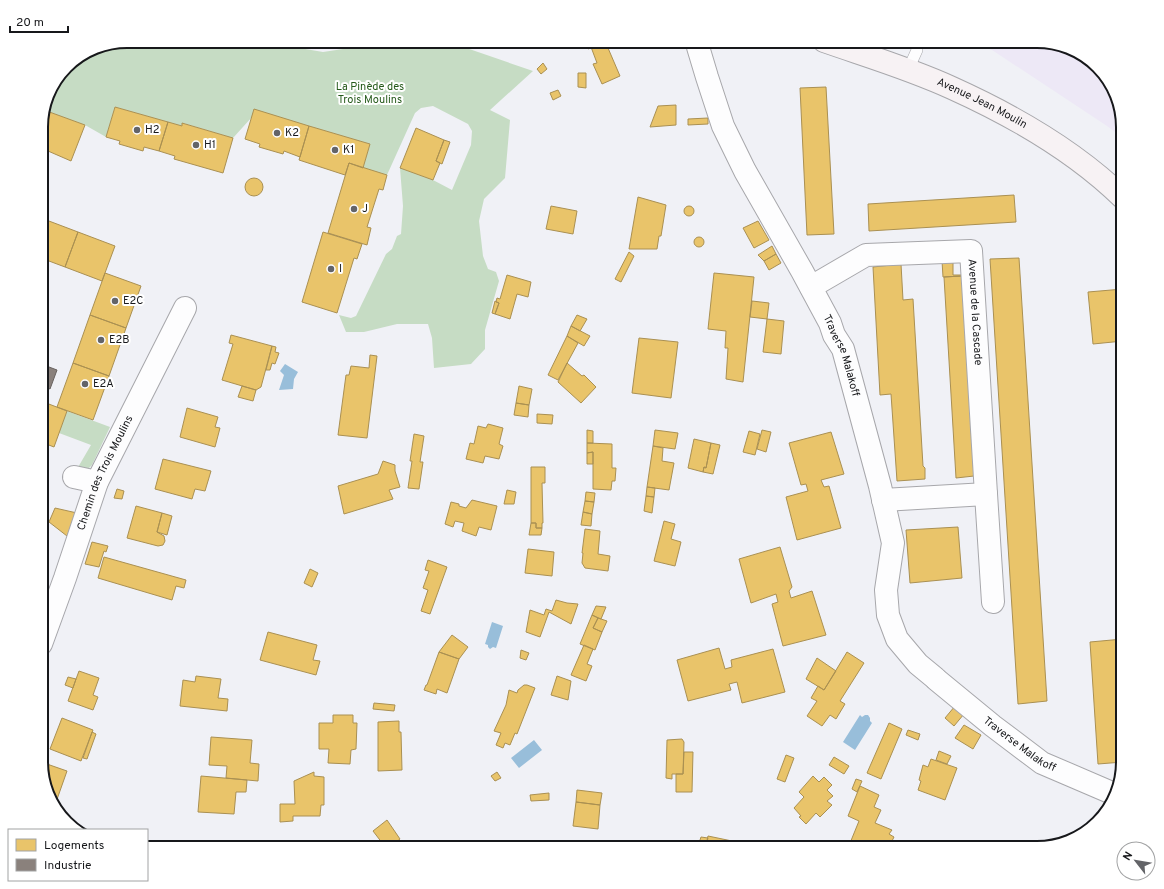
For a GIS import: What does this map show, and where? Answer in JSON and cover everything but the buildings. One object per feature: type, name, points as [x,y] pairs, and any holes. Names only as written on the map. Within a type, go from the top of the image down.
[{"type":"main road","name":"Avenue Jean Moulin","points":[[844,48],[908,70],[952,88],[999,110],[1050,140],[1096,174],[1116,192]]},
{"type":"street","name":"Traverse Malakoff","points":[[698,48],[723,126],[746,171],[811,288],[834,335],[843,349],[893,543],[886,590],[888,615],[898,639],[918,664],[993,726],[1042,763],[1110,792]]},
{"type":"street","name":"Avenue de la Cascade","points":[[811,288],[866,255],[971,251],[993,602]]},
{"type":"street","name":"Chemin des Trois Moulins","points":[[48,626],[66,578],[97,482],[185,308]]},
{"type":"street","points":[[74,477],[97,482]]},
{"type":"street","points":[[883,500],[986,494]]},
{"type":"lane","points":[[908,70],[917,50]]},
{"type":"shaded area","points":[[987,48],[1042,48],[1062,52],[1085,64],[1103,83],[1108,92],[1115,117],[1116,133],[1107,126]]},
{"type":"green space","name":"La Pinède des Trois Moulins","points":[[122,48],[299,48],[323,52],[350,48],[466,48],[533,71],[490,110],[510,120],[505,178],[484,199],[479,221],[483,256],[488,269],[496,272],[499,281],[485,330],[485,349],[471,364],[434,368],[432,338],[428,324],[397,324],[364,332],[346,332],[339,315],[351,318],[356,316],[386,254],[392,249],[397,236],[401,234],[403,206],[400,168],[433,180],[452,190],[471,145],[472,131],[468,124],[433,106],[421,108],[415,113],[387,175],[363,168],[370,144],[254,110],[252,117],[233,138],[183,123],[182,126],[115,107],[106,137],[85,125],[50,112],[56,92],[71,71],[83,61],[102,52]]},
{"type":"green space","points":[[67,411],[110,427],[92,465],[88,469],[77,469],[91,445],[59,433]]},
{"type":"water","points":[[285,364],[298,372],[294,379],[293,389],[279,390],[284,375],[280,371]]},
{"type":"water","points":[[492,622],[503,626],[496,648],[493,647],[490,649],[488,645],[485,644]]},
{"type":"water","points":[[860,715],[862,717],[868,715],[872,723],[855,750],[843,742]]},
{"type":"water","points":[[534,740],[542,750],[519,768],[511,758]]},
{"type":"place","name":"H2","points":[[137,130]]},
{"type":"place","name":"K2","points":[[277,133]]},
{"type":"place","name":"H1","points":[[196,145]]},
{"type":"place","name":"K1","points":[[335,150]]},
{"type":"place","name":"J","points":[[354,209]]},
{"type":"place","name":"I","points":[[331,269]]},
{"type":"place","name":"E2C","points":[[115,301]]},
{"type":"place","name":"E2B","points":[[101,340]]},
{"type":"place","name":"E2A","points":[[85,384]]}]
